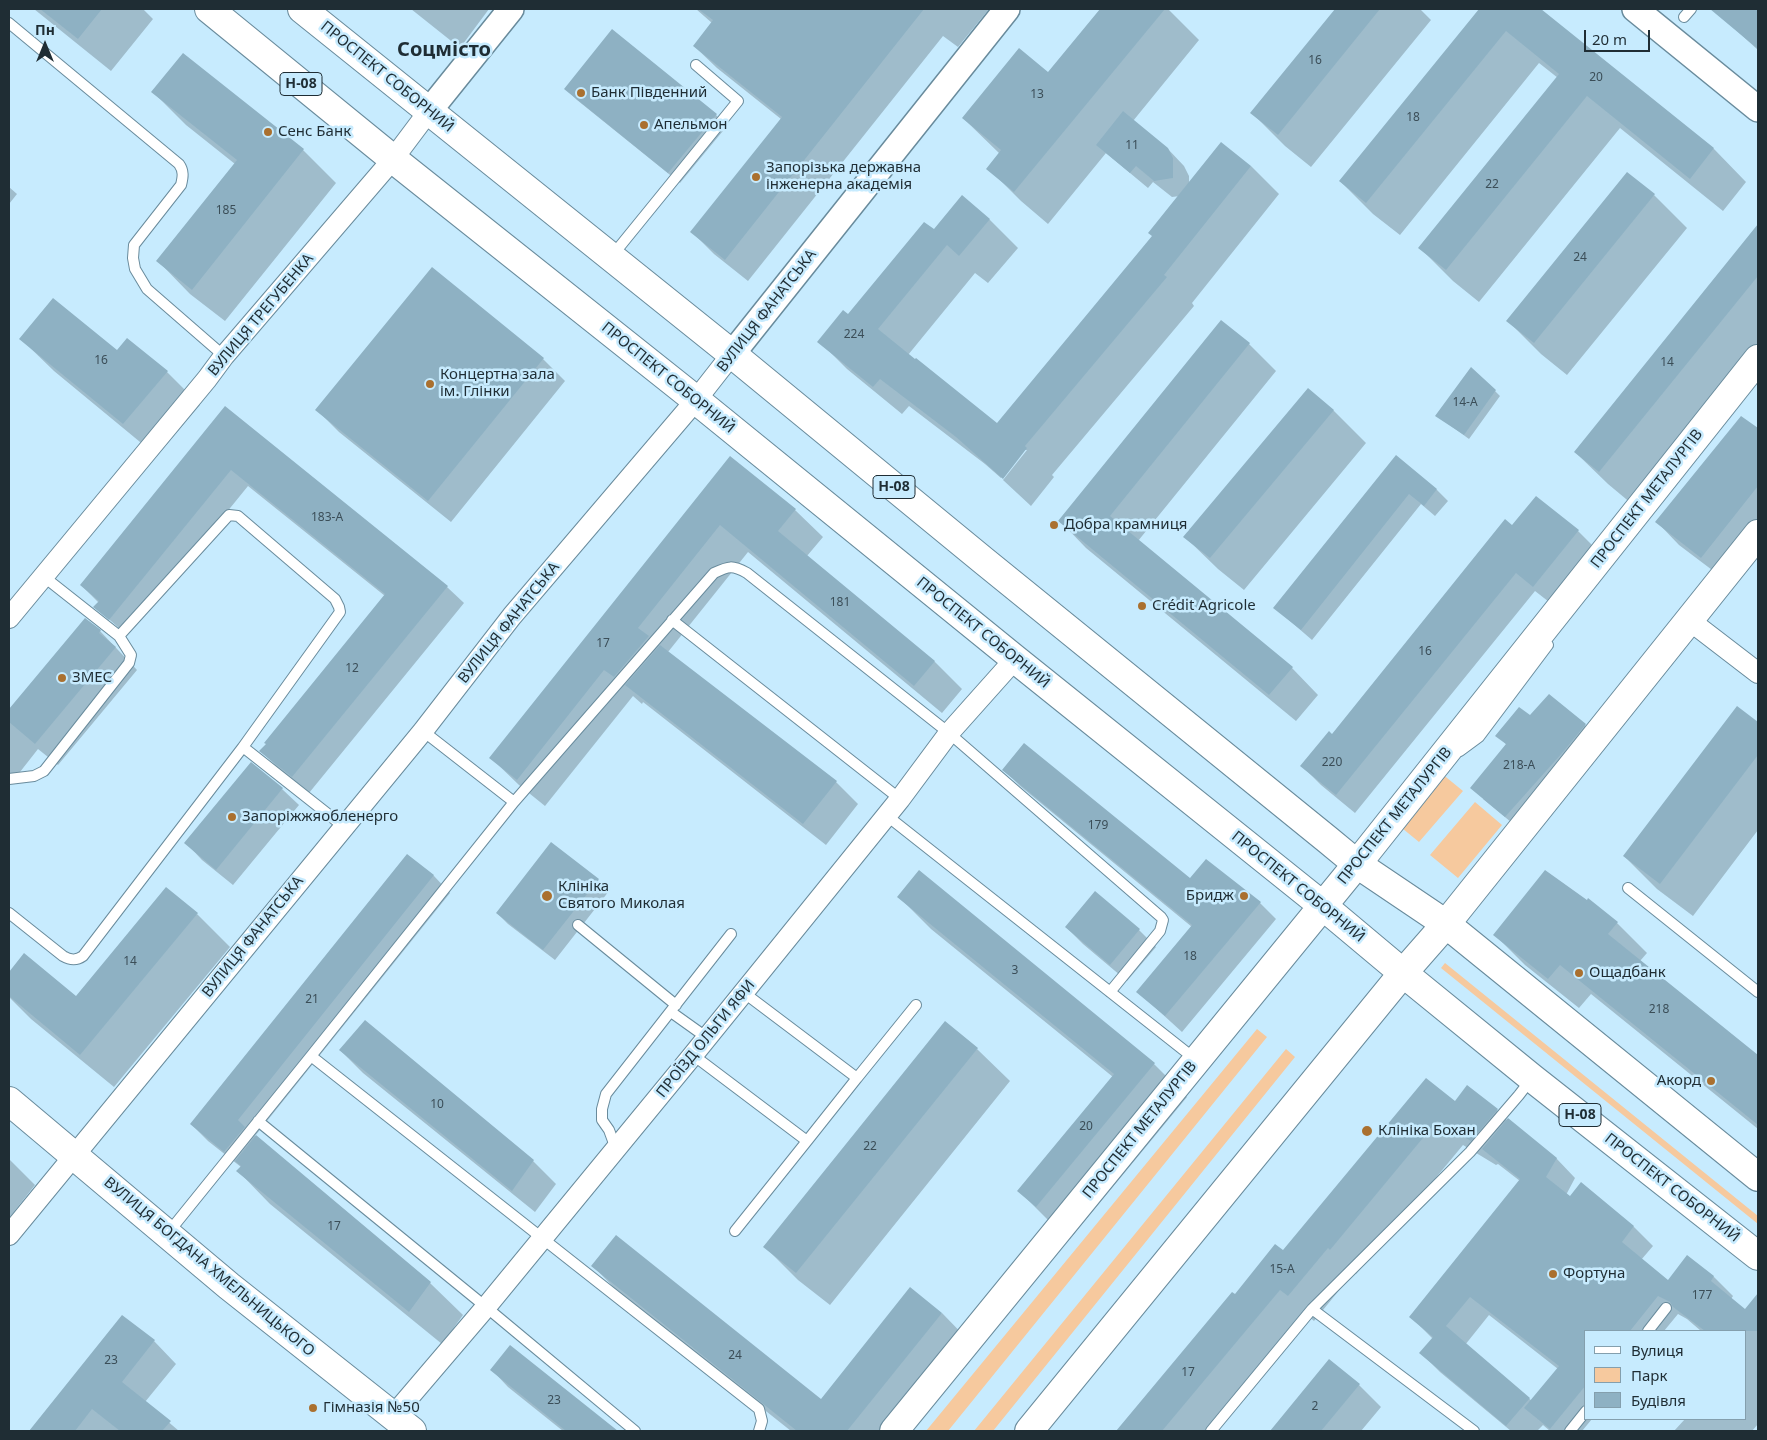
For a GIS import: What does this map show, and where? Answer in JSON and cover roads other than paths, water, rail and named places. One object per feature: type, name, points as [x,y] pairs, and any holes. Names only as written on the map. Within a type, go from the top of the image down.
[{"type":"main road","name":"ПРОСПЕКТ СОБОРНИЙ","points":[[209,9],[393,159],[696,400],[1015,659],[1324,906],[1532,1078],[1758,1256]]},
{"type":"main road","name":"ПРОСПЕКТ СОБОРНИЙ","points":[[302,9],[732,354],[1357,864],[1446,924],[1758,1177]]},
{"type":"main road","name":"ПРОСПЕКТ МЕТАЛУРГІВ","points":[[894,1431],[1324,906],[1758,359]]},
{"type":"main road","points":[[1028,1431],[1403,973],[1446,924],[1758,534]]},
{"type":"main road","name":"ВУЛИЦЯ БОГДАНА ХМЕЛЬНИЦЬКОГО","points":[[9,1101],[229,1286],[402,1424]]},
{"type":"street","name":"ВУЛИЦЯ ТРЕГУБЕНКА","points":[[9,618],[207,380],[224,356],[393,159],[511,9]]},
{"type":"street","name":"ВУЛИЦЯ ФАНАТСЬКА","points":[[9,1235],[343,826],[423,731],[512,616],[696,400],[1007,9]]},
{"type":"street","points":[[1635,9],[1758,109]]},
{"type":"street","points":[[1690,620],[1758,674]]},
{"type":"street","name":"ПРОЇЗД ОЛЬГИ ЯФИ","points":[[402,1424],[486,1307],[542,1237],[693,1055],[900,799],[948,733],[1015,659]]},
{"type":"lane","points":[[1684,17],[1690,9]]},
{"type":"lane","points":[[9,23],[183,169],[181,185],[134,245],[133,258],[135,269],[147,289],[224,356]]},
{"type":"lane","points":[[611,257],[738,101],[696,65]]},
{"type":"lane","points":[[9,913],[63,956],[78,960],[83,956],[243,747],[340,612],[340,607],[335,599],[238,516],[229,515],[119,636]]},
{"type":"lane","points":[[1584,593],[1598,561]]},
{"type":"lane","points":[[167,1234],[312,1056],[514,802],[714,573],[726,567],[736,567],[747,573],[948,733],[1161,917],[1163,920],[1160,931],[1110,992]]},
{"type":"lane","points":[[9,779],[34,776],[44,771],[129,663],[131,655],[119,636],[43,576]]},
{"type":"lane","points":[[672,620],[900,799]]},
{"type":"lane","points":[[1431,771],[1479,737],[1552,639]]},
{"type":"lane","points":[[423,731],[514,802]]},
{"type":"lane","points":[[243,747],[343,826]]},
{"type":"lane","points":[[886,816],[1197,1061]]},
{"type":"lane","points":[[1628,888],[1758,992]]},
{"type":"lane","points":[[578,925],[706,1038]]},
{"type":"lane","points":[[616,1149],[609,1130],[602,1120],[602,1109],[606,1094],[731,934]]},
{"type":"lane","points":[[743,992],[857,1078]]},
{"type":"lane","points":[[735,1231],[916,1005]]},
{"type":"lane","points":[[693,1055],[807,1141]]},
{"type":"lane","points":[[312,1056],[760,1409],[762,1421],[759,1431]]},
{"type":"lane","points":[[1211,1431],[1312,1309],[1470,1152],[1520,1095],[1532,1078]]},
{"type":"lane","points":[[258,1121],[635,1431]]},
{"type":"lane","points":[[1649,1330],[1666,1308]]},
{"type":"lane","points":[[1312,1309],[1474,1431]]},
{"type":"lane","points":[[1570,1431],[1584,1414]]},
{"type":"place","name":"Банк Південний","points":[[581,93]]},
{"type":"place","name":"Апельмон","points":[[644,125]]},
{"type":"place","name":"Сенс Банк","points":[[268,132]]},
{"type":"place","name":"Запорізька державна інженерна академія","points":[[756,177]]},
{"type":"place","name":"Концертна зала ім. Глінки","points":[[430,384]]},
{"type":"place","name":"Добра крамниця","points":[[1054,525]]},
{"type":"place","name":"Crédit Agricole","points":[[1142,606]]},
{"type":"place","name":"ЗМЕС","points":[[62,678]]},
{"type":"place","name":"Запоріжжяобленерго","points":[[232,817]]},
{"type":"place","name":"Клініка Святого Миколая","points":[[547,896]]},
{"type":"place","name":"Бридж","points":[[1244,896]]},
{"type":"place","name":"Ощадбанк","points":[[1579,973]]},
{"type":"place","name":"Акорд","points":[[1711,1081]]},
{"type":"place","name":"Клініка Бохан","points":[[1367,1131]]},
{"type":"place","name":"Фортуна","points":[[1553,1274]]},
{"type":"place","name":"Гімназія №50","points":[[313,1408]]},
{"type":"district","name":"Соцмісто","points":[[444,50]]}]
